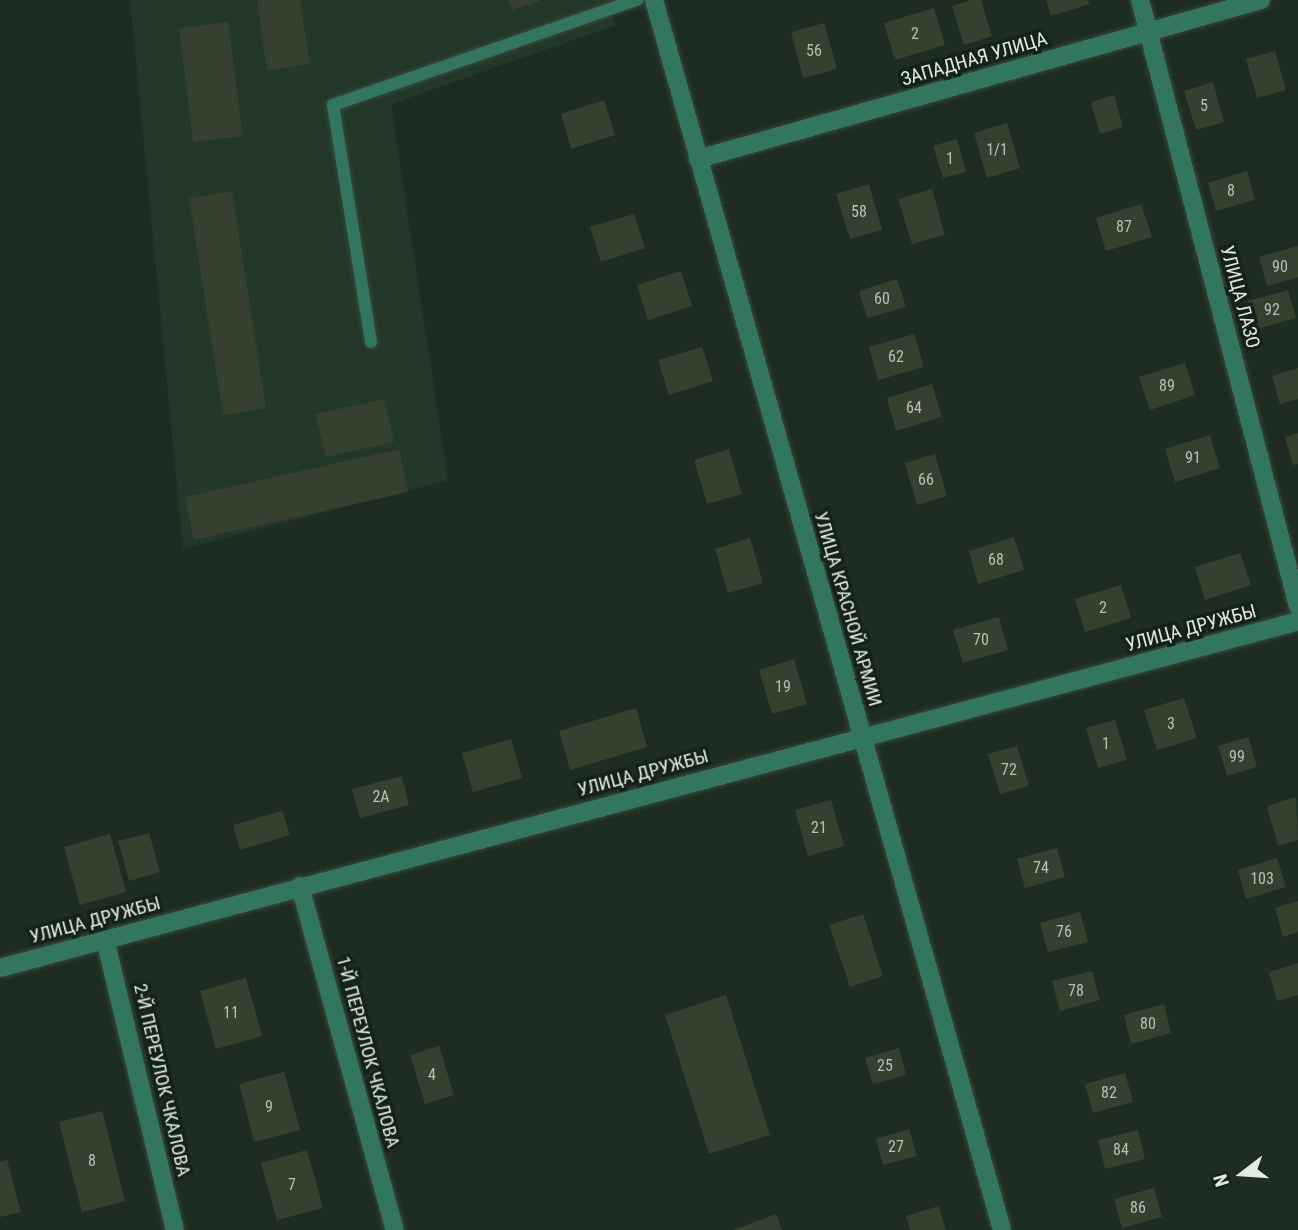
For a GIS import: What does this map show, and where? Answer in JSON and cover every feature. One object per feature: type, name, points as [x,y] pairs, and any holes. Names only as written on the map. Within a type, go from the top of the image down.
[{"type":"street","name":"УЛИЦА КРАСНОЙ АРМИИ","points":[[654,0],[1002,1230]]},
{"type":"street","name":"УЛИЦА ЛАЗО","points":[[1140,0],[1298,606]]},
{"type":"street","name":"ЗАПАДНАЯ УЛИЦА","points":[[698,159],[1261,0]]},
{"type":"street","name":"УЛИЦА ДРУЖБЫ","points":[[0,968],[1298,621]]},
{"type":"street","name":"1-Й ПЕРЕУЛОК ЧКАЛОВА","points":[[300,886],[395,1230]]},
{"type":"street","name":"2-Й ПЕРЕУЛОК ЧКАЛОВА","points":[[105,939],[175,1230]]},
{"type":"lane","points":[[371,342],[333,105],[637,0]]},
{"type":"shaded area","points":[[130,0],[609,0],[616,25],[391,104],[448,480],[183,549]]},
{"type":"building","points":[[257,0],[300,0],[310,64],[267,71]]},
{"type":"building","points":[[509,0],[540,0],[540,1],[512,10]]},
{"type":"building","points":[[981,0],[992,36],[964,45],[952,6]]},
{"type":"building","points":[[1046,0],[1088,0],[1090,4],[1051,16]]},
{"type":"building","points":[[934,8],[945,45],[895,60],[884,23]]},
{"type":"building","points":[[228,22],[243,136],[193,142],[179,28]]},
{"type":"building","points":[[824,23],[837,69],[803,78],[791,32]]},
{"type":"building","points":[[1275,51],[1286,90],[1257,98],[1246,59]]},
{"type":"building","points":[[1213,82],[1224,122],[1196,130],[1184,91]]},
{"type":"building","points":[[1114,95],[1123,127],[1100,134],[1091,102]]},
{"type":"building","points":[[604,100],[615,135],[571,149],[561,114]]},
{"type":"building","points":[[1007,123],[1020,168],[987,178],[974,133]]},
{"type":"building","points":[[957,139],[966,172],[943,178],[933,146]]},
{"type":"building","points":[[1247,171],[1255,200],[1216,211],[1208,183]]},
{"type":"building","points":[[869,184],[882,230],[850,239],[836,194]]},
{"type":"building","points":[[932,189],[945,235],[912,244],[898,199]]},
{"type":"building","points":[[232,191],[266,408],[223,415],[189,198]]},
{"type":"building","points":[[1141,204],[1152,237],[1106,251],[1096,218]]},
{"type":"building","points":[[634,214],[645,248],[601,262],[590,227]]},
{"type":"building","points":[[1298,246],[1298,277],[1267,286],[1259,257]]},
{"type":"building","points":[[681,271],[692,306],[648,320],[637,285]]},
{"type":"building","points":[[897,279],[906,307],[867,318],[859,291]]},
{"type":"building","points":[[1288,290],[1296,318],[1257,329],[1248,301]]},
{"type":"building","points":[[914,334],[924,367],[878,380],[869,347]]},
{"type":"building","points":[[702,347],[713,381],[669,395],[658,360]]},
{"type":"building","points":[[1185,363],[1195,395],[1150,410],[1139,377]]},
{"type":"building","points":[[1298,368],[1298,399],[1280,404],[1272,376]]},
{"type":"building","points":[[932,384],[942,417],[896,431],[887,398]]},
{"type":"building","points":[[384,399],[394,442],[326,457],[315,414]]},
{"type":"building","points":[[1298,433],[1298,464],[1293,465],[1285,437]]},
{"type":"building","points":[[1210,435],[1220,468],[1175,482],[1165,449]]},
{"type":"building","points":[[399,449],[408,492],[194,540],[185,497]]},
{"type":"building","points":[[729,449],[742,494],[707,504],[694,460]]},
{"type":"building","points":[[935,454],[947,496],[917,505],[905,463]]},
{"type":"building","points":[[1014,537],[1024,570],[978,584],[969,551]]},
{"type":"building","points":[[750,538],[763,583],[728,593],[715,549]]},
{"type":"building","points":[[1240,553],[1251,585],[1205,600],[1195,567]]},
{"type":"building","points":[[1121,585],[1131,618],[1085,632],[1075,599]]},
{"type":"building","points":[[999,617],[1008,650],[963,663],[953,630]]},
{"type":"building","points":[[794,659],[807,704],[772,714],[759,670]]},
{"type":"building","points":[[1184,698],[1197,738],[1157,750],[1144,710]]},
{"type":"building","points":[[636,708],[647,747],[570,770],[559,731]]},
{"type":"building","points":[[1115,720],[1127,760],[1098,768],[1086,728]]},
{"type":"building","points":[[1248,737],[1257,767],[1227,776],[1218,746]]},
{"type":"building","points":[[511,739],[522,778],[473,792],[462,753]]},
{"type":"building","points":[[1017,746],[1029,786],[1000,794],[988,754]]},
{"type":"building","points":[[402,776],[409,805],[360,818],[352,789]]},
{"type":"building","points":[[1296,797],[1298,840],[1278,846],[1267,806]]},
{"type":"building","points":[[831,800],[844,846],[808,856],[795,810]]},
{"type":"building","points":[[282,811],[290,835],[240,850],[233,825]]},
{"type":"building","points":[[149,833],[160,872],[129,881],[118,841]]},
{"type":"building","points":[[110,834],[126,892],[80,905],[64,847]]},
{"type":"building","points":[[1057,848],[1065,877],[1025,888],[1017,859]]},
{"type":"building","points":[[1277,858],[1286,887],[1246,899],[1238,870]]},
{"type":"building","points":[[1298,901],[1298,932],[1283,937],[1275,908]]},
{"type":"building","points":[[1080,912],[1088,942],[1048,952],[1040,923]]},
{"type":"building","points":[[863,914],[883,976],[850,987],[829,925]]},
{"type":"building","points":[[1298,963],[1298,995],[1277,1001],[1269,972]]},
{"type":"building","points":[[1092,971],[1100,1000],[1060,1011],[1052,981]]},
{"type":"building","points":[[246,978],[262,1036],[216,1049],[200,991]]},
{"type":"building","points":[[726,995],[770,1135],[709,1154],[665,1015]]},
{"type":"building","points":[[1164,1004],[1171,1033],[1131,1044],[1124,1015]]},
{"type":"building","points":[[439,1046],[454,1095],[425,1104],[410,1055]]},
{"type":"building","points":[[899,1048],[906,1075],[873,1084],[865,1058]]},
{"type":"building","points":[[284,1072],[300,1130],[254,1142],[239,1084]]},
{"type":"building","points":[[1125,1073],[1133,1102],[1093,1113],[1085,1084]]},
{"type":"building","points":[[102,1111],[125,1201],[82,1212],[59,1122]]},
{"type":"building","points":[[909,1129],[917,1156],[883,1165],[876,1139]]},
{"type":"building","points":[[1138,1130],[1145,1159],[1105,1169],[1098,1140]]},
{"type":"building","points":[[307,1150],[323,1208],[277,1220],[261,1163]]},
{"type":"building","points":[[7,1160],[21,1212],[0,1217],[0,1162]]},
{"type":"building","points":[[1154,1188],[1162,1217],[1122,1228],[1114,1199]]},
{"type":"building","points":[[939,1206],[946,1230],[910,1230],[906,1216]]},
{"type":"building","points":[[776,1214],[782,1230],[733,1230]]}]
